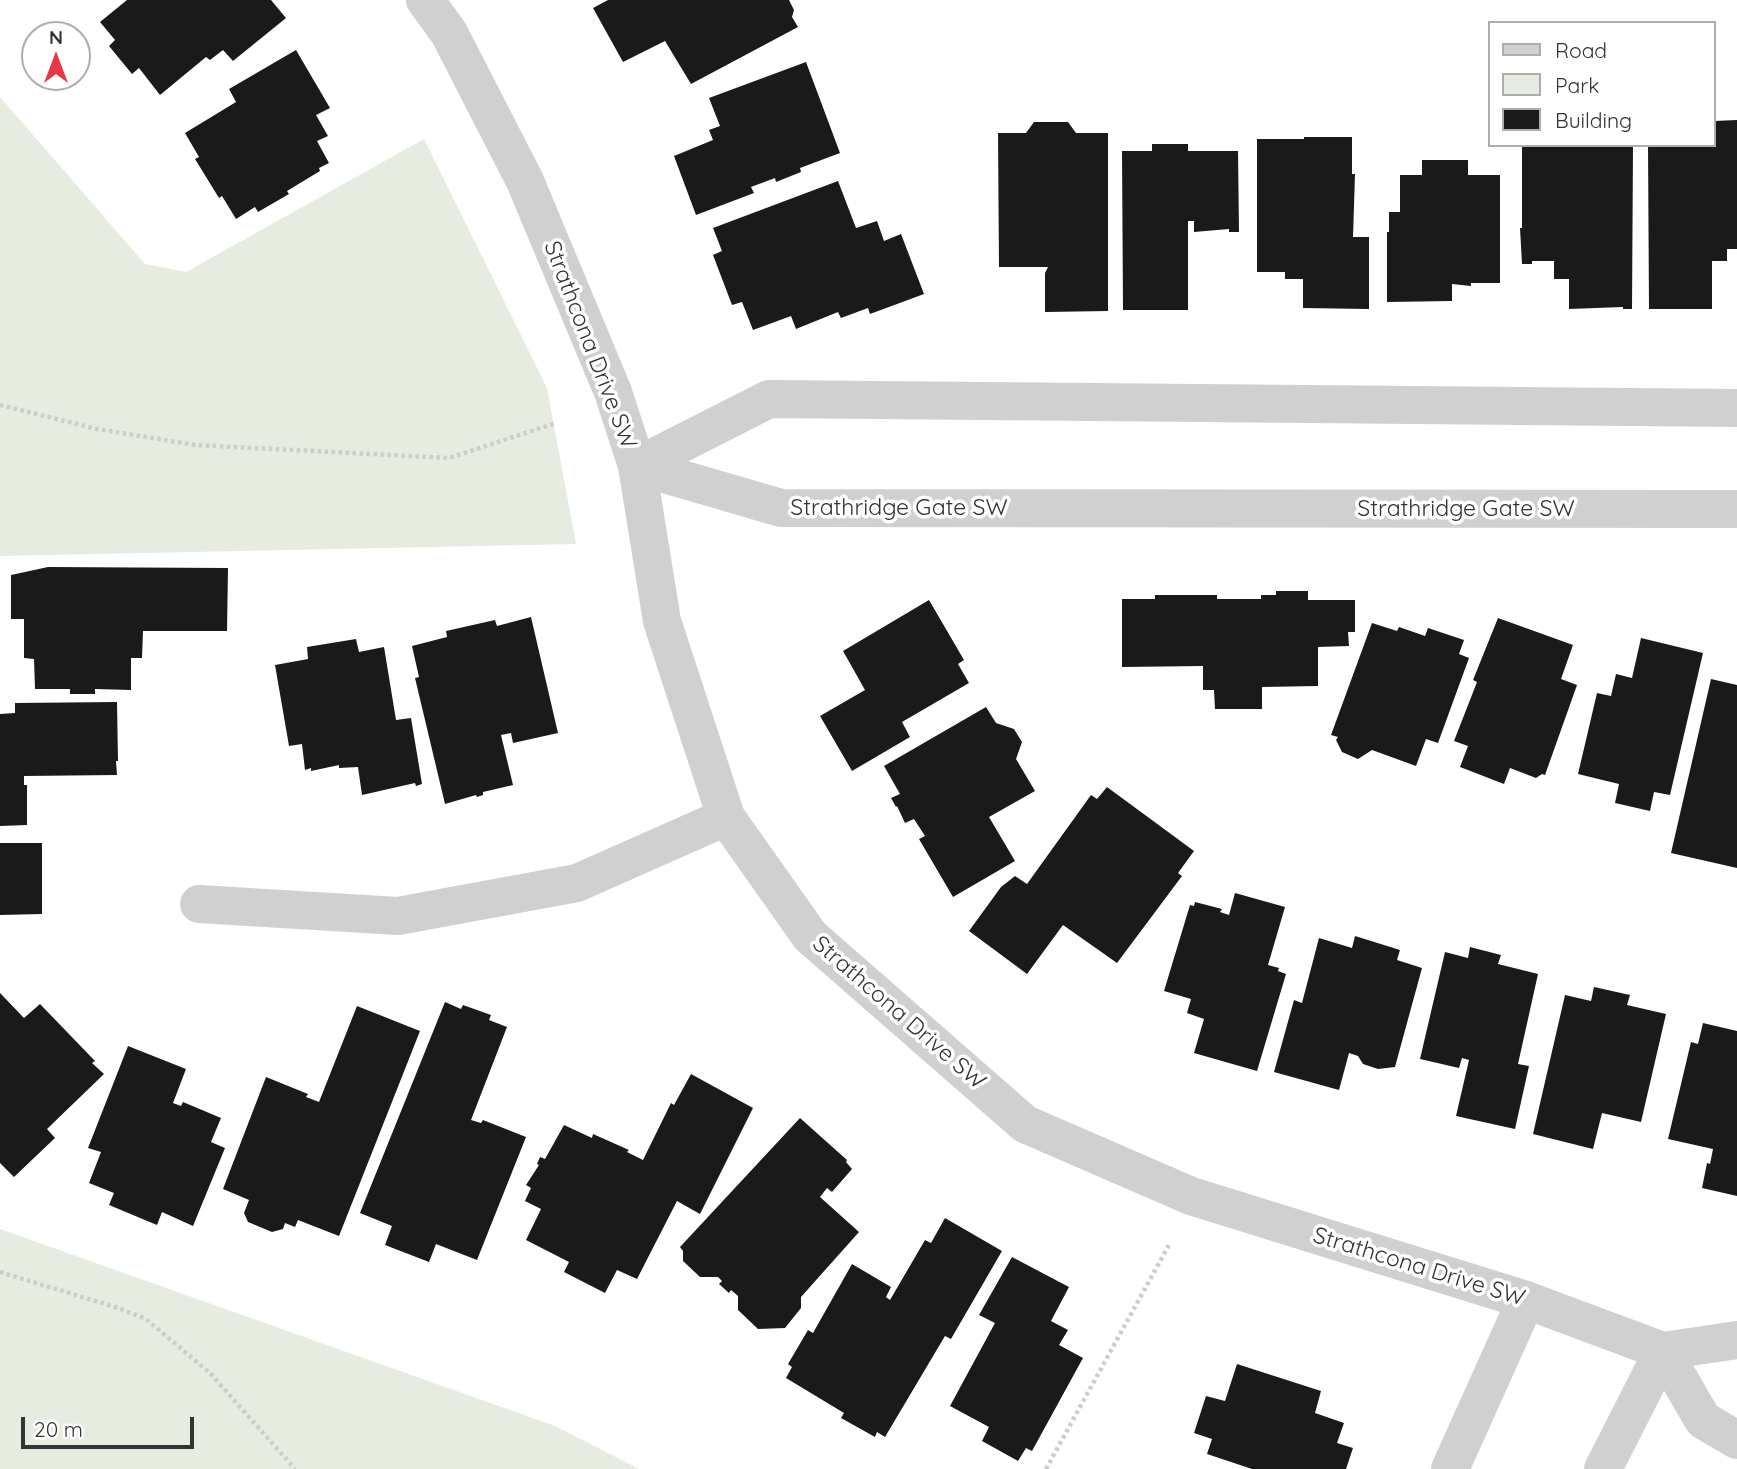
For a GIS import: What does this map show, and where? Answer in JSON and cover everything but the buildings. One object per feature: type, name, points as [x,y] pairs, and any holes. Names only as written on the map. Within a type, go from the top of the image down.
[{"type":"street","name":"Strathcona Drive SW","points":[[425,0],[449,33],[525,181],[613,392],[636,466],[662,621],[726,817],[810,936],[1025,1124],[1191,1196],[1525,1300],[1663,1351],[1737,1340]]},
{"type":"street","points":[[636,466],[769,399],[1737,408]]},
{"type":"street","name":"Strathridge Gate SW","points":[[636,466],[781,508],[1737,509]]},
{"type":"street","points":[[199,904],[398,916],[577,883],[726,817]]},
{"type":"street","points":[[1450,1469],[1525,1300]]},
{"type":"street","points":[[1663,1351],[1703,1420],[1737,1440]]},
{"type":"street","points":[[1603,1469],[1663,1351]]},
{"type":"path","points":[[0,405],[97,429],[195,445],[449,458],[556,423]]},
{"type":"path","points":[[1046,1469],[1167,1250],[1191,1196]]},
{"type":"path","points":[[0,1272],[146,1319],[210,1373],[295,1469]]},
{"type":"green space","points":[[0,97],[145,264],[186,272],[424,139],[547,388],[576,544],[0,556]]},
{"type":"green space","points":[[0,1229],[555,1426],[639,1469],[0,1469]]}]
